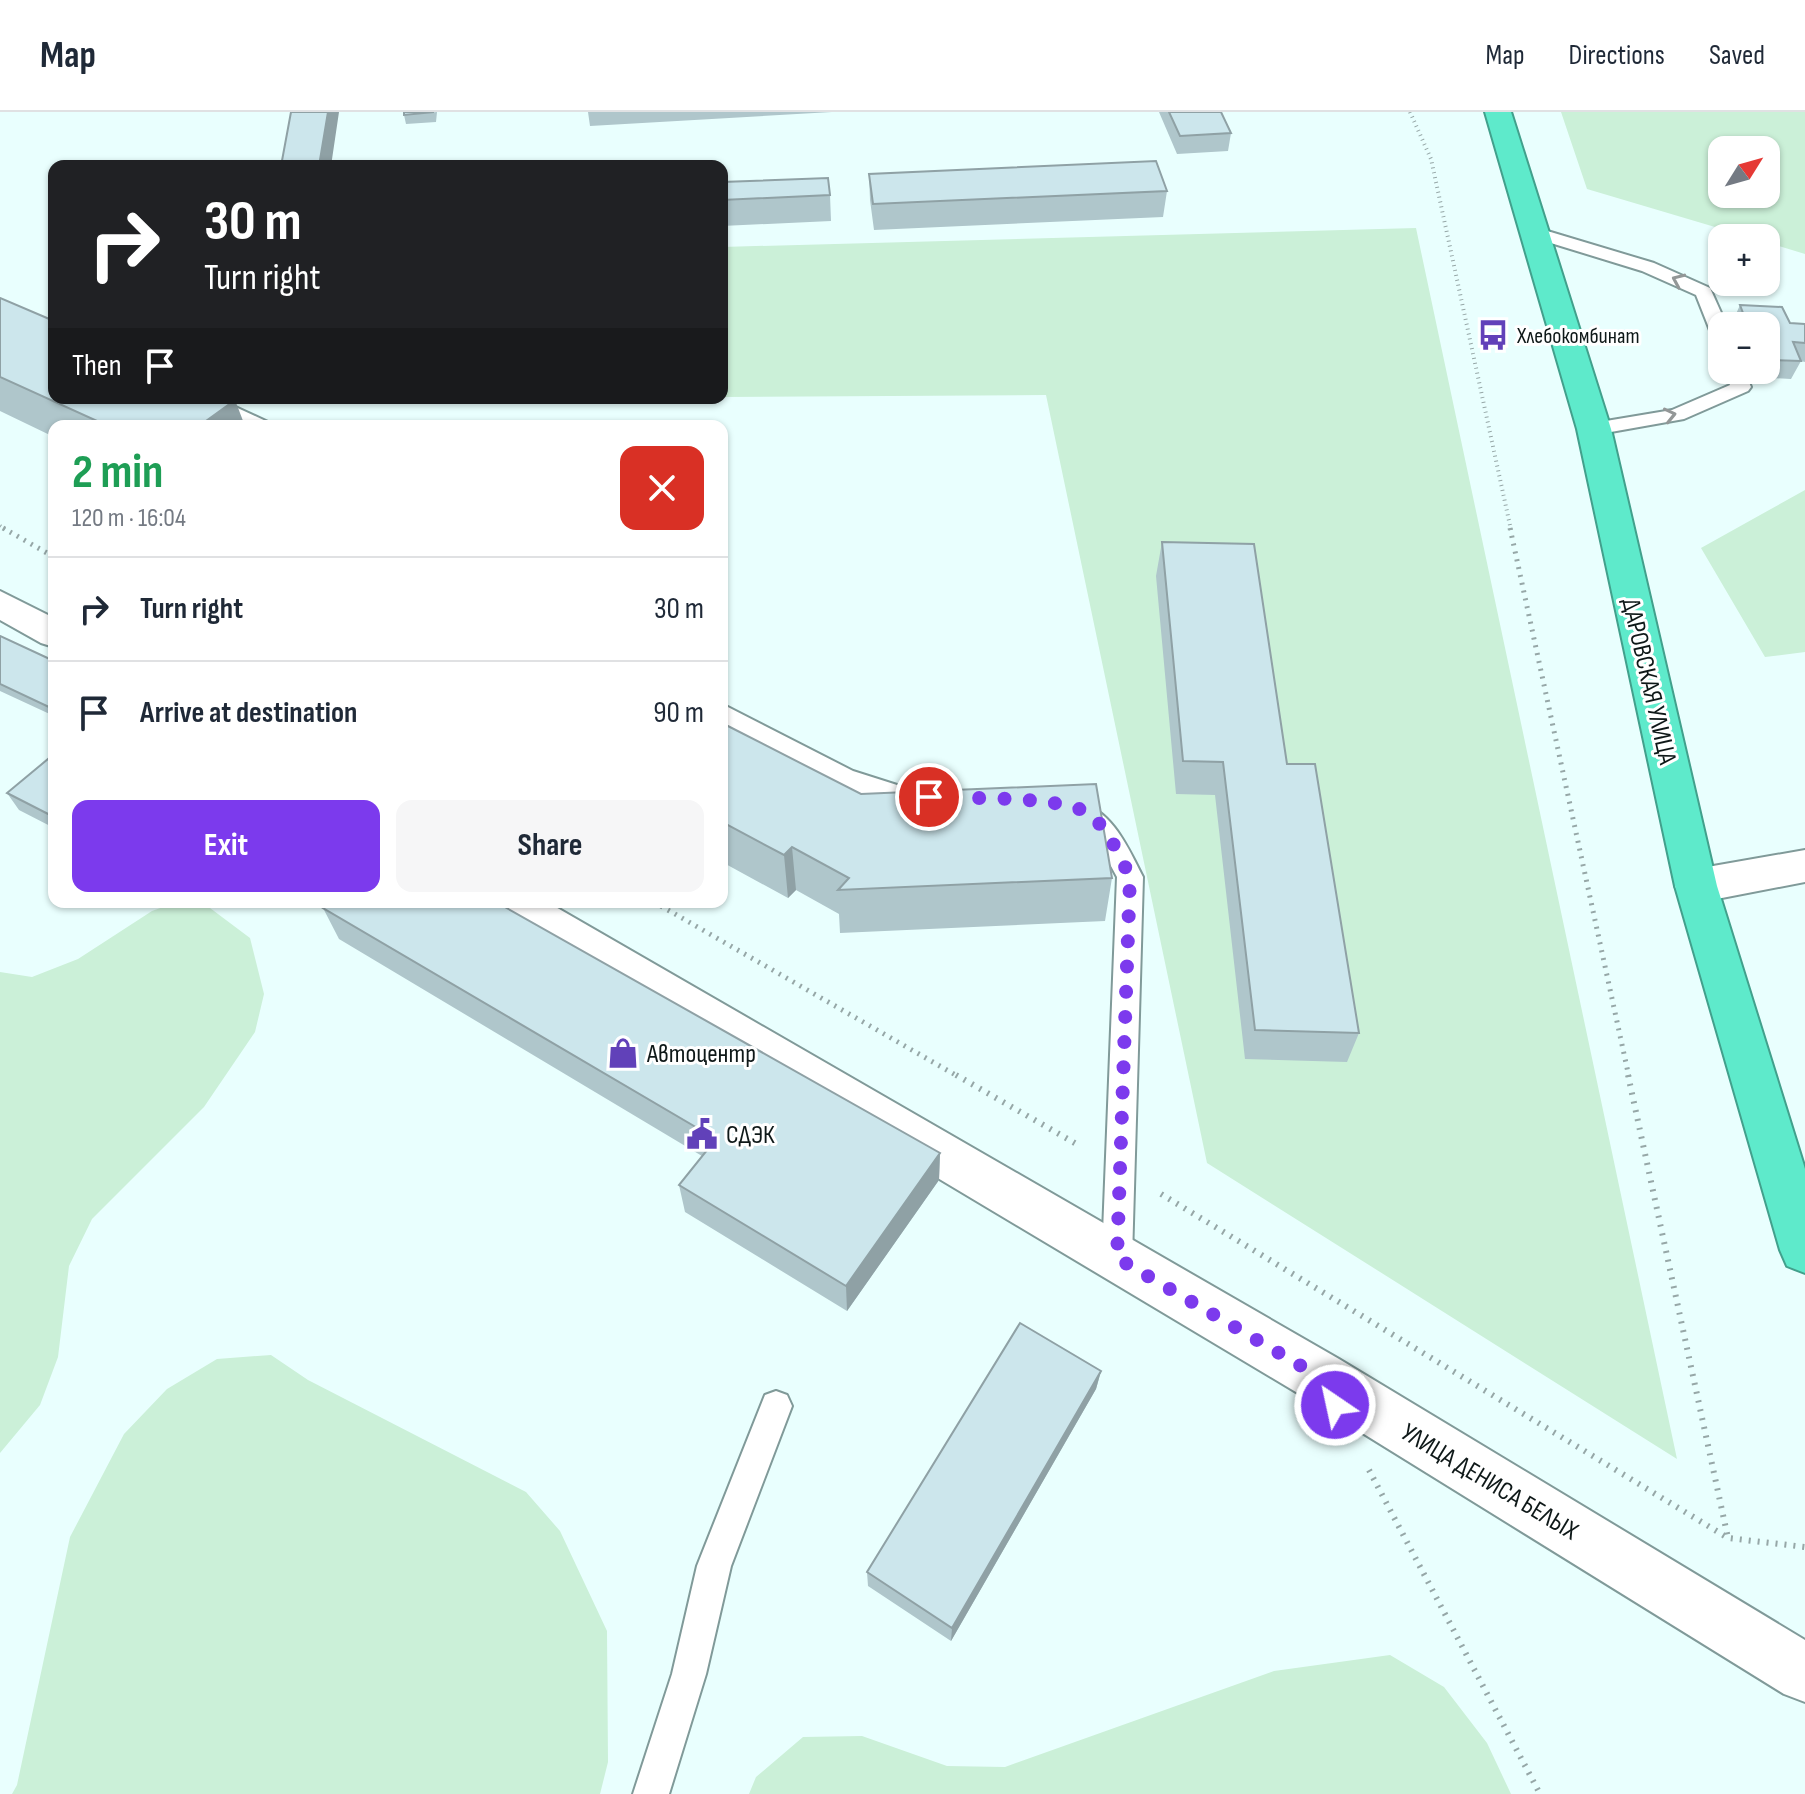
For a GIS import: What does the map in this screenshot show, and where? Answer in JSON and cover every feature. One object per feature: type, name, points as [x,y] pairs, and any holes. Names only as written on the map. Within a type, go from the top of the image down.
[{"type":"highway","name":"ДАРОВСКАЯ УЛИЦА","points":[[1498,112],[1594,429],[1696,886],[1805,1250]]},
{"type":"street","points":[[0,604],[48,630]]},
{"type":"street","points":[[1696,886],[1805,866]]},
{"type":"street","name":"УЛИЦА ДЕНИСА БЕЛЫХ","points":[[521,908],[1320,1377],[1805,1673]]},
{"type":"lane","points":[[1534,232],[1648,267],[1704,292],[1712,312]]},
{"type":"lane","points":[[1594,429],[1677,415],[1741,387],[1740,384]]},
{"type":"lane","points":[[213,404],[248,420]]},
{"type":"lane","points":[[728,715],[855,782],[898,796],[945,798]]},
{"type":"lane","points":[[1053,803],[1089,814],[1112,843],[1130,877],[1117,1258]]},
{"type":"lane","points":[[651,1794],[689,1674],[714,1566],[776,1406]]},
{"type":"path","points":[[1410,112],[1431,159],[1728,1538]]},
{"type":"path","points":[[0,526],[48,554]]},
{"type":"path","points":[[664,908],[1120,1170],[1728,1538],[1805,1547]]},
{"type":"path","points":[[1364,1461],[1540,1794]]},
{"type":"green space","points":[[1561,112],[1805,112],[1805,254],[1780,246],[1780,224],[1708,225],[1587,189]]},
{"type":"green space","points":[[1416,228],[1677,1459],[1207,1163],[1046,395],[728,397],[728,247]]},
{"type":"green space","points":[[1805,490],[1805,652],[1765,657],[1701,548]]},
{"type":"green space","points":[[160,908],[210,908],[250,938],[264,994],[255,1032],[204,1107],[92,1219],[69,1266],[58,1357],[40,1405],[0,1453],[0,972],[32,977],[78,959]]},
{"type":"green space","points":[[271,1355],[308,1380],[526,1492],[560,1531],[607,1631],[608,1762],[600,1794],[12,1794],[17,1785],[70,1537],[124,1434],[167,1389],[217,1359]]},
{"type":"green space","points":[[1390,1655],[1444,1687],[1487,1743],[1511,1794],[749,1794],[756,1777],[803,1737],[862,1736],[947,1766],[1005,1767],[1274,1671]]},
{"type":"building","points":[[291,112],[328,112],[320,160],[282,160]]},
{"type":"building","points":[[404,112],[434,112],[404,115]]},
{"type":"building","points":[[1169,112],[1221,112],[1231,133],[1180,136]]},
{"type":"building","points":[[1156,161],[1167,191],[873,204],[869,174]]},
{"type":"building","points":[[828,178],[830,195],[728,200],[728,182]]},
{"type":"building","points":[[0,298],[48,318],[48,399],[0,377]]},
{"type":"building","points":[[1740,305],[1782,307],[1790,323],[1805,324],[1805,343],[1793,342],[1801,361],[1780,360],[1780,312],[1743,312]]},
{"type":"building","points":[[60,404],[229,404],[207,420],[95,420]]},
{"type":"building","points":[[1162,542],[1254,544],[1287,764],[1315,764],[1359,1033],[1255,1030],[1223,762],[1183,761]]},
{"type":"building","points":[[0,636],[48,658],[48,707],[0,684]]},
{"type":"building","points":[[728,726],[861,794],[1096,784],[1112,878],[838,890],[849,878],[792,847],[784,855],[728,825]]},
{"type":"building","points":[[48,759],[48,814],[7,793]]},
{"type":"building","name":"Автоцентр","points":[[323,908],[507,908],[940,1153],[846,1286],[679,1185],[716,1139]]},
{"type":"building","points":[[1020,1323],[1101,1371],[952,1628],[867,1572]]},
{"type":"place","name":"Хлебокомбинат","points":[[1493,335]]},
{"type":"place","name":"Автоцентр","points":[[623,1053]]},
{"type":"place","name":"СДЭК","points":[[702,1134]]},
{"type":"route","points":[[929,797],[1053,803],[1089,814],[1112,843],[1130,877],[1117,1258],[1320,1377],[1335,1405]]}]
